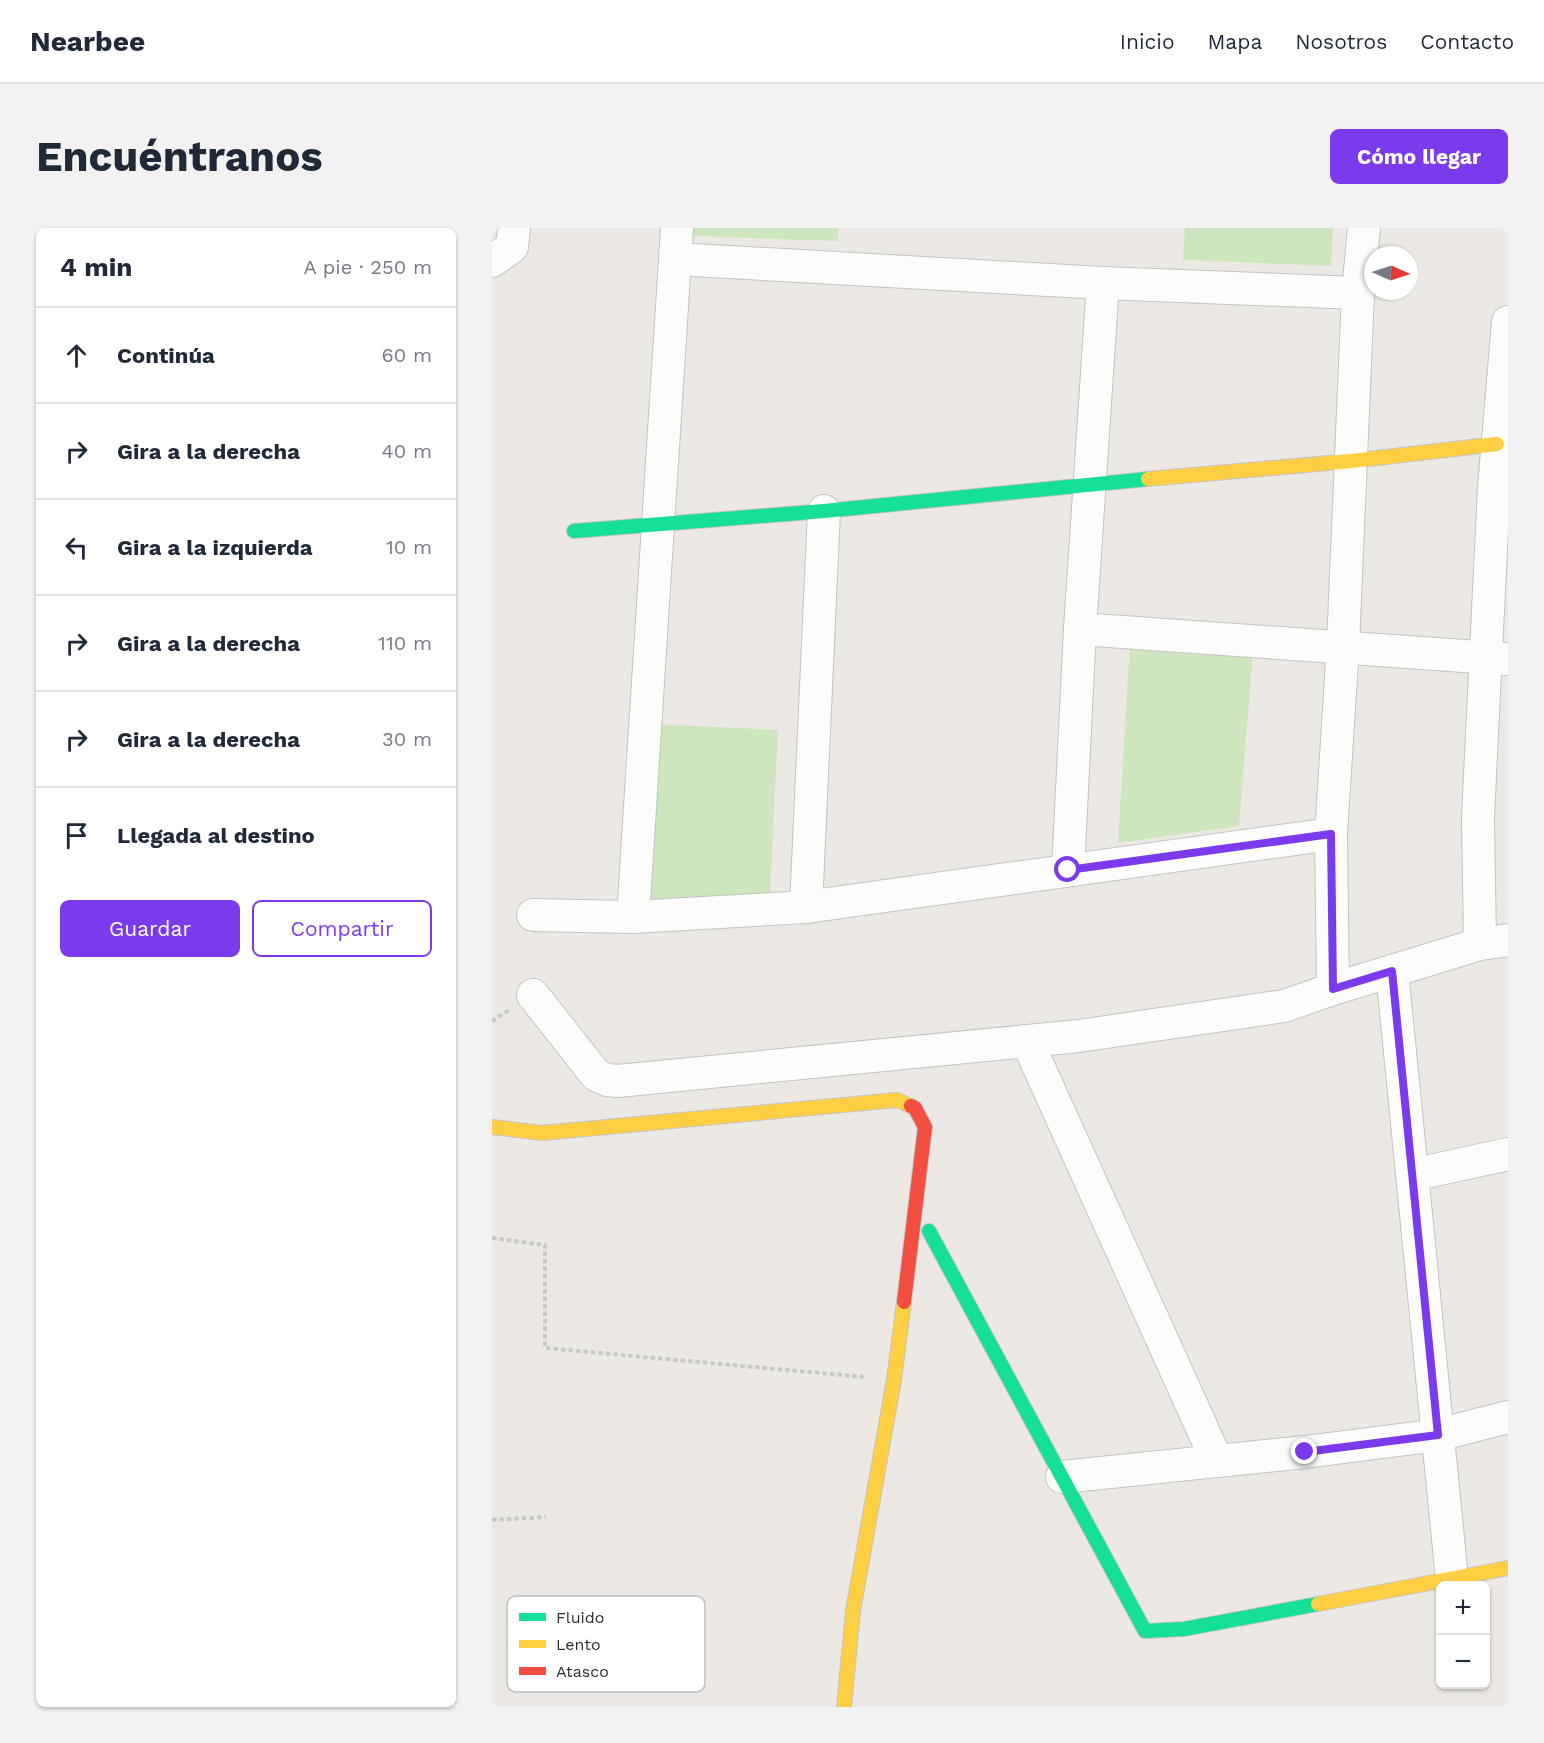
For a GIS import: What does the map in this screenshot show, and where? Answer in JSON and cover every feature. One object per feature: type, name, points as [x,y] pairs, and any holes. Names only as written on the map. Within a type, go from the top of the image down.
[{"type":"street","points":[[492,261],[512,246],[514,228]]},
{"type":"street","points":[[633,917],[677,228]]},
{"type":"street","points":[[1333,989],[1331,834],[1343,646],[1358,293],[1364,228]]},
{"type":"street","points":[[675,259],[1103,283],[1358,293]]},
{"type":"street","points":[[1068,870],[1080,629],[1103,283]]},
{"type":"street","points":[[533,995],[596,1075],[607,1080],[618,1081],[1079,1036],[1284,1006],[1392,971],[1494,942],[1478,817],[1497,658],[1497,444],[1508,322]]},
{"type":"street","points":[[574,531],[824,511],[1089,484],[1351,461],[1497,444]]},
{"type":"street","points":[[806,907],[824,511]]},
{"type":"street","points":[[1080,629],[1497,658]]},
{"type":"street","points":[[533,915],[633,917],[806,907],[1331,834]]},
{"type":"street","points":[[1392,971],[1452,1579]]},
{"type":"street","points":[[1027,1041],[1217,1461]]},
{"type":"street","points":[[492,1127],[542,1132],[897,1100],[915,1108],[925,1127],[894,1380],[854,1611],[844,1707]]},
{"type":"street","points":[[1412,1175],[1508,1154]]},
{"type":"street","points":[[929,1231],[1145,1631],[1184,1629],[1508,1568]]},
{"type":"street","points":[[1062,1477],[1438,1435],[1508,1417]]},
{"type":"path","points":[[492,1238],[545,1245],[545,1348],[894,1380]]},
{"type":"path","points":[[492,1520],[546,1517]]},
{"type":"green space","points":[[685,228],[838,228],[838,241],[693,236]]},
{"type":"green space","points":[[1185,228],[1333,228],[1331,266],[1183,260]]},
{"type":"green space","points":[[1130,645],[1253,651],[1239,826],[1118,843]]},
{"type":"green space","points":[[651,724],[778,730],[770,895],[636,902]]},
{"type":"traffic: fast","points":[[574,531],[824,511],[1148,479]]},
{"type":"traffic: fast","points":[[929,1231],[1145,1631],[1184,1629],[1318,1604]]},
{"type":"traffic: slow","points":[[1148,479],[1351,461],[1497,444]]},
{"type":"traffic: slow","points":[[492,1127],[542,1133],[897,1100],[911,1106]]},
{"type":"traffic: slow","points":[[844,1707],[853,1611],[894,1380],[904,1302]]},
{"type":"traffic: slow","points":[[1318,1604],[1508,1568]]},
{"type":"traffic: jam","points":[[904,1302],[925,1127],[915,1108],[911,1106]]},
{"type":"route","points":[[1068,870],[1331,834],[1333,989],[1392,971],[1438,1435],[1305,1452]]}]
